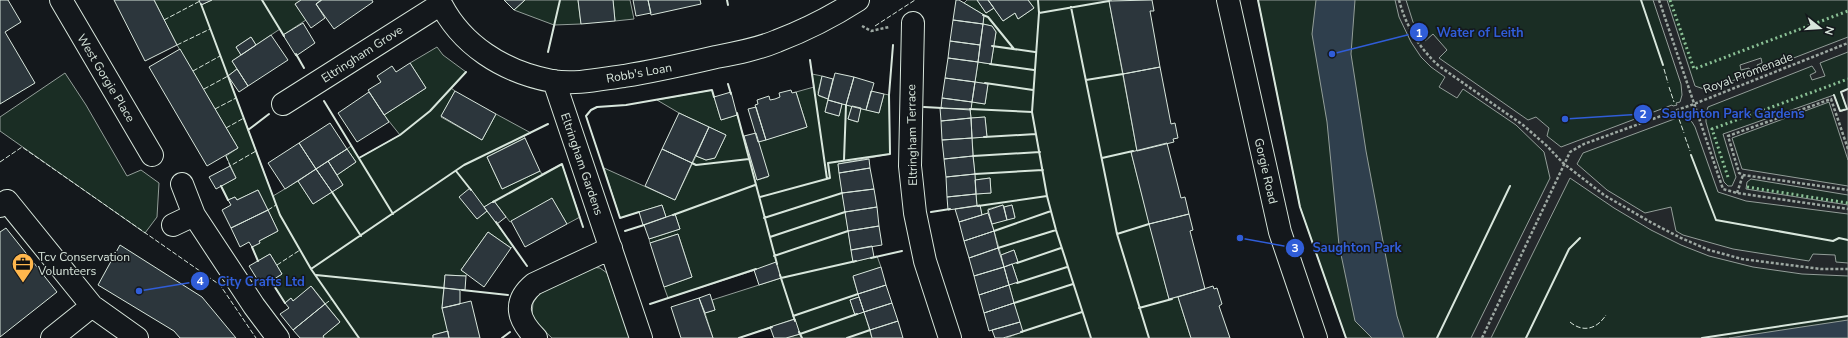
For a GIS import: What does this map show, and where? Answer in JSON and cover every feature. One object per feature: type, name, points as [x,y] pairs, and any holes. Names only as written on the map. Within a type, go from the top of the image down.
[{"type":"street","name":"West Gorgie Place","points":[[62,0],[152,155]]},
{"type":"street","name":"Robb's Loan","points":[[440,2],[455,27],[485,55],[528,75],[554,81],[579,82],[644,73],[748,50],[776,42],[838,13],[858,0]]},
{"type":"street","name":"Gorgie Road","points":[[1228,0],[1280,232],[1316,338]]},
{"type":"street","name":"Eltringham Grove","points":[[283,104],[440,2]]},
{"type":"street","name":"Eltringham Terrace","points":[[912,22],[910,166],[915,213],[925,261],[950,338]]},
{"type":"street","name":"Eltringham Gardens","points":[[554,81],[641,338]]},
{"type":"street","points":[[182,184],[194,215],[246,294],[278,338]]},
{"type":"street","points":[[0,206],[7,201],[92,306],[137,338]]},
{"type":"street","points":[[173,226],[194,215]]},
{"type":"street","points":[[536,338],[526,328],[521,318],[521,302],[528,289],[534,284],[610,248]]},
{"type":"street","points":[[52,338],[92,306]]},
{"type":"path","points":[[1399,0],[1408,25],[1427,56],[1438,66],[1523,125],[1564,163],[1604,195],[1652,223],[1709,250],[1742,260],[1821,269],[1848,269]]},
{"type":"path","points":[[1659,0],[1723,189],[1737,193],[1848,209]]},
{"type":"path","name":"Royal Promenade","points":[[1482,338],[1570,152],[1584,144],[1694,104],[1848,43]]},
{"type":"path","points":[[1848,149],[1831,99],[1728,136],[1739,173],[1743,175],[1848,190]]},
{"type":"path","points":[[1737,193],[1743,175]]},
{"type":"green space","points":[[154,0],[199,0],[201,5],[212,0],[301,0],[295,4],[306,20],[283,35],[280,29],[256,45],[251,37],[236,47],[241,55],[232,61],[237,69],[228,76],[273,196],[298,181],[313,204],[343,185],[337,175],[356,162],[347,149],[351,146],[359,158],[400,135],[384,115],[426,88],[410,63],[437,47],[443,55],[466,72],[451,88],[455,91],[441,117],[482,140],[496,114],[531,133],[524,136],[525,138],[487,157],[502,189],[540,171],[542,174],[562,164],[580,217],[567,224],[552,199],[510,222],[494,201],[484,207],[460,197],[477,219],[487,211],[513,246],[511,248],[488,232],[461,270],[467,274],[466,276],[445,275],[442,308],[448,331],[433,335],[433,338],[324,338],[323,336],[340,322],[312,287],[293,301],[291,298],[285,303],[271,281],[282,274],[270,254],[258,261],[252,247],[260,243],[259,241],[278,231],[258,190],[237,200],[235,197],[228,200],[221,186],[236,178],[226,156],[238,148],[177,45]]},
{"type":"green space","points":[[525,0],[578,0],[581,24],[554,25],[514,10]]},
{"type":"green space","points":[[613,0],[630,0],[634,19],[615,21]]},
{"type":"green space","points":[[967,0],[977,0],[986,13],[994,8],[1003,21],[1015,13],[1018,19],[1034,8],[1028,0],[1112,0],[1109,1],[1137,151],[1131,152],[1169,299],[1178,297],[1191,338],[1006,338],[1022,332],[1009,285],[1018,282],[1012,264],[1018,262],[1014,250],[1001,255],[992,224],[1015,217],[1012,205],[1004,207],[1003,205],[988,209],[988,213],[982,215],[980,206],[977,206],[976,194],[991,193],[990,178],[975,180],[972,138],[987,137],[985,117],[971,118],[970,109],[972,102],[985,104],[988,84],[975,82],[978,62],[991,64],[996,32],[992,26],[983,24],[984,15],[964,3]]},
{"type":"green space","points":[[1258,0],[1848,0],[1848,338],[1346,338],[1300,207]]},
{"type":"green space","points":[[65,73],[86,105],[127,176],[141,170],[159,183],[157,217],[145,233],[0,131],[0,117]]},
{"type":"green space","points":[[812,74],[822,76],[818,92],[819,96],[828,99],[825,112],[839,116],[842,104],[852,106],[848,119],[857,122],[861,108],[879,113],[884,94],[889,95],[890,154],[838,164],[853,262],[877,256],[881,267],[853,277],[859,297],[850,300],[855,315],[864,312],[872,338],[786,338],[800,334],[794,319],[739,338],[713,338],[705,313],[715,310],[712,300],[781,278],[777,263],[668,298],[664,287],[692,277],[678,234],[650,243],[649,239],[680,229],[675,214],[666,217],[662,205],[620,218],[604,168],[675,200],[696,156],[706,160],[715,158],[726,135],[679,113],[657,100],[712,90],[721,120],[737,115],[757,180],[768,177],[758,142],[807,127],[796,92],[814,87]]},
{"type":"green space","points":[[590,267],[600,268],[607,273],[630,338],[552,338],[537,324],[532,314],[533,303],[539,294]]},
{"type":"shaded area","points":[[1395,0],[1406,0],[1413,22],[1425,41],[1433,34],[1447,50],[1439,58],[1528,120],[1536,117],[1549,128],[1547,136],[1561,147],[1672,105],[1677,105],[1676,103],[1680,102],[1682,95],[1681,84],[1653,0],[1667,0],[1695,86],[1707,90],[1751,74],[1749,68],[1741,70],[1740,65],[1761,58],[1762,63],[1757,65],[1760,71],[1848,37],[1848,52],[1820,63],[1825,76],[1812,80],[1810,75],[1816,72],[1812,66],[1708,107],[1706,122],[1724,182],[1728,186],[1732,186],[1736,177],[1723,134],[1834,95],[1840,111],[1842,111],[1847,109],[1841,92],[1848,89],[1848,160],[1829,102],[1732,138],[1742,169],[1848,186],[1848,195],[1751,179],[1747,182],[1746,189],[1848,205],[1848,214],[1746,201],[1718,192],[1695,127],[1692,122],[1683,115],[1676,116],[1677,118],[1583,153],[1577,164],[1607,190],[1645,213],[1671,207],[1676,231],[1683,235],[1733,249],[1809,261],[1813,254],[1835,255],[1836,262],[1848,263],[1848,276],[1802,274],[1753,267],[1709,256],[1681,245],[1651,230],[1614,208],[1570,178],[1491,338],[1471,338],[1550,178],[1544,152],[1516,125],[1463,89],[1457,98],[1439,87],[1445,77],[1431,67],[1421,57],[1411,42],[1399,17]]},
{"type":"water","points":[[1316,0],[1355,0],[1351,54],[1366,151],[1397,316],[1404,338],[1372,338],[1355,321],[1339,245],[1327,122],[1312,34]]},
{"type":"water","points":[[1848,320],[1848,338],[1729,338]]},
{"type":"building","points":[[0,0],[8,0],[21,22],[5,32],[35,83],[0,104]]},
{"type":"building","points":[[114,0],[154,0],[177,45],[145,61]]},
{"type":"building","points":[[199,0],[212,0],[201,5]]},
{"type":"building","points":[[301,0],[321,0],[316,4],[325,18],[311,28],[295,4]]},
{"type":"building","points":[[322,0],[372,0],[373,2],[334,29],[316,4]]},
{"type":"building","points":[[504,0],[525,0],[514,10]]},
{"type":"building","points":[[578,0],[613,0],[615,21],[581,24]]},
{"type":"building","points":[[633,0],[648,0],[651,13],[636,16]]},
{"type":"building","points":[[648,0],[700,0],[701,4],[651,15]]},
{"type":"building","points":[[956,0],[959,0],[984,15],[983,24],[953,20]]},
{"type":"building","points":[[977,0],[988,0],[994,8],[986,13]]},
{"type":"building","points":[[988,0],[1028,0],[1034,8],[1018,19],[1015,13],[1003,21]]},
{"type":"building","points":[[1152,0],[1154,11],[1150,11],[1160,67],[1123,74],[1109,1]]},
{"type":"building","points":[[953,20],[983,24],[980,45],[950,41]]},
{"type":"building","points":[[303,23],[315,43],[296,56],[283,35]]},
{"type":"building","points":[[983,24],[992,26],[996,32],[991,64],[978,62]]},
{"type":"building","points":[[271,35],[288,60],[248,86],[232,61]]},
{"type":"building","points":[[251,37],[256,45],[241,55],[236,47]]},
{"type":"building","points":[[950,41],[980,45],[978,62],[948,58]]},
{"type":"building","points":[[180,49],[238,148],[207,166],[149,67]]},
{"type":"building","points":[[948,58],[978,62],[975,82],[945,78]]},
{"type":"building","points":[[410,63],[426,88],[384,115],[368,90],[381,82],[377,76],[392,66],[396,72]]},
{"type":"building","points":[[1160,67],[1171,124],[1175,123],[1178,138],[1173,139],[1174,142],[1137,151],[1123,74]]},
{"type":"building","points":[[237,69],[248,86],[239,92],[228,76]]},
{"type":"building","points":[[835,73],[854,77],[846,105],[828,100]]},
{"type":"building","points":[[822,76],[833,79],[828,99],[818,95]]},
{"type":"building","points":[[854,77],[874,83],[866,110],[846,105]]},
{"type":"building","points":[[945,78],[975,82],[972,102],[942,98]]},
{"type":"building","points":[[975,82],[988,84],[985,104],[972,102]]},
{"type":"building","points":[[791,90],[792,93],[796,92],[807,127],[766,140],[755,105],[758,104],[757,100],[769,96],[770,100],[775,99],[780,97],[779,93]]},
{"type":"building","points":[[455,91],[496,114],[482,140],[441,116]]},
{"type":"building","points":[[871,91],[884,94],[879,113],[866,110]]},
{"type":"building","points":[[369,92],[389,122],[357,142],[338,113]]},
{"type":"building","points":[[731,92],[737,115],[721,120],[714,97]]},
{"type":"building","points":[[942,98],[972,102],[971,110],[941,108]]},
{"type":"building","points":[[828,100],[842,104],[839,116],[825,112]]},
{"type":"building","points":[[852,106],[861,108],[858,122],[848,119]]},
{"type":"building","points":[[756,107],[766,140],[758,142],[748,109]]},
{"type":"building","points":[[940,108],[970,109],[971,118],[941,121]]},
{"type":"building","points":[[679,113],[709,127],[692,163],[662,149]]},
{"type":"building","points":[[985,117],[987,137],[972,138],[971,118]]},
{"type":"building","points":[[971,118],[972,138],[942,140],[941,121]]},
{"type":"building","points":[[330,123],[347,149],[316,169],[299,143]]},
{"type":"building","points":[[709,127],[726,135],[715,158],[706,160],[696,156]]},
{"type":"building","points":[[756,133],[769,176],[757,180],[744,136]]},
{"type":"building","points":[[525,138],[540,171],[502,189],[487,157]]},
{"type":"building","points":[[972,138],[973,156],[944,159],[942,140]]},
{"type":"building","points":[[299,143],[316,169],[285,189],[268,163]]},
{"type":"building","points":[[1167,143],[1181,198],[1185,197],[1189,214],[1149,224],[1131,152]]},
{"type":"building","points":[[347,149],[356,162],[337,175],[328,161]]},
{"type":"building","points":[[662,149],[692,163],[675,200],[645,186]]},
{"type":"building","points":[[973,156],[975,174],[946,177],[944,159]]},
{"type":"building","points":[[869,159],[870,168],[839,173],[838,164]]},
{"type":"building","points":[[328,161],[343,185],[332,192],[316,169]]},
{"type":"building","points":[[230,166],[236,178],[216,189],[209,177]]},
{"type":"building","points":[[870,168],[874,189],[842,193],[839,173]]},
{"type":"building","points":[[316,169],[332,192],[313,204],[298,181]]},
{"type":"building","points":[[975,174],[976,194],[947,197],[946,177]]},
{"type":"building","points":[[990,178],[991,193],[976,194],[975,180]]},
{"type":"building","points":[[470,188],[487,211],[477,219],[459,197]]},
{"type":"building","points":[[874,189],[877,207],[845,212],[842,193]]},
{"type":"building","points":[[258,190],[268,210],[231,228],[222,210],[231,205],[228,200],[235,197],[237,200]]},
{"type":"building","points":[[976,194],[977,206],[948,210],[947,197]]},
{"type":"building","points":[[552,198],[567,224],[525,247],[511,221]]},
{"type":"building","points":[[494,201],[506,217],[497,224],[484,207]]},
{"type":"building","points":[[662,205],[666,217],[643,225],[639,212]]},
{"type":"building","points":[[980,205],[982,215],[959,222],[955,209]]},
{"type":"building","points":[[1003,205],[1007,220],[992,224],[988,210]]},
{"type":"building","points":[[1012,205],[1015,218],[1007,220],[1004,207]]},
{"type":"building","points":[[877,207],[879,226],[848,231],[845,212]]},
{"type":"building","points":[[268,210],[278,231],[259,241],[260,243],[252,247],[249,242],[240,247],[231,228]]},
{"type":"building","points":[[988,213],[994,231],[964,241],[959,222]]},
{"type":"building","points":[[675,214],[680,229],[649,239],[644,225]]},
{"type":"building","points":[[1189,214],[1193,230],[1190,231],[1205,289],[1169,299],[1149,224]]},
{"type":"building","points":[[879,226],[882,245],[851,250],[848,231]]},
{"type":"building","points":[[6,228],[57,292],[0,337],[0,232]]},
{"type":"building","points":[[994,231],[998,248],[969,258],[964,241]]},
{"type":"building","points":[[488,232],[511,248],[484,287],[461,270]]},
{"type":"building","points":[[678,234],[692,277],[664,287],[650,243]]},
{"type":"building","points":[[120,245],[202,297],[236,338],[180,338],[174,331],[98,285]]},
{"type":"building","points":[[872,246],[874,257],[853,262],[851,250]]},
{"type":"building","points":[[998,248],[1004,267],[974,276],[969,258]]},
{"type":"building","points":[[1014,250],[1018,262],[1004,267],[1001,255]]},
{"type":"building","points":[[270,254],[282,274],[262,287],[249,266]]},
{"type":"building","points":[[776,262],[781,278],[759,285],[754,270]]},
{"type":"building","points":[[1012,264],[1018,282],[1009,285],[1004,267]]},
{"type":"building","points":[[881,267],[886,285],[858,294],[853,276]]},
{"type":"building","points":[[1004,267],[1009,285],[979,295],[974,276]]},
{"type":"building","points":[[445,275],[466,276],[465,290],[444,288]]},
{"type":"building","points":[[886,285],[892,303],[864,312],[858,294]]},
{"type":"building","points":[[1009,285],[1014,303],[984,313],[979,295]]},
{"type":"building","points":[[311,286],[325,304],[293,330],[280,314],[289,308],[285,303],[291,298],[293,301]]},
{"type":"building","points":[[1213,286],[1214,289],[1217,288],[1222,304],[1219,306],[1230,338],[1191,338],[1178,297]]},
{"type":"building","points":[[444,288],[460,290],[460,304],[442,308]]},
{"type":"building","points":[[710,294],[715,310],[705,313],[699,298]]},
{"type":"building","points":[[859,297],[864,312],[855,315],[850,300]]},
{"type":"building","points":[[699,298],[713,338],[681,338],[671,307]]},
{"type":"building","points":[[471,301],[480,338],[449,338],[442,308]]},
{"type":"building","points":[[892,303],[898,321],[870,330],[864,312]]},
{"type":"building","points":[[1014,303],[1020,322],[989,331],[984,313]]},
{"type":"building","points":[[325,304],[340,322],[323,336],[324,338],[300,338],[293,330]]},
{"type":"building","points":[[795,319],[800,334],[786,338],[774,338],[770,327]]},
{"type":"building","points":[[898,321],[903,338],[872,338],[870,330]]},
{"type":"building","points":[[1020,322],[1023,332],[1003,338],[995,338],[992,330]]},
{"type":"building","points":[[448,331],[449,338],[433,338],[433,335]]},
{"type":"hedge","points":[[1670,0],[1694,69],[1848,11]]},
{"type":"hedge","points":[[1728,177],[1712,129],[1848,79]]},
{"type":"hedge","points":[[1747,187],[1848,203]]},
{"type":"fence","points":[[875,26],[915,0]]},
{"type":"fence","points":[[164,20],[200,1]]},
{"type":"fence","points":[[177,45],[210,29]]},
{"type":"fence","points":[[193,71],[220,56]]},
{"type":"fence","points":[[1664,69],[1668,83]]},
{"type":"fence","points":[[204,89],[228,76]]},
{"type":"fence","points":[[1669,87],[1674,102]]},
{"type":"fence","points":[[215,109],[236,98]]},
{"type":"fence","points":[[226,128],[244,118]]},
{"type":"fence","points":[[1679,119],[1684,133]]},
{"type":"fence","points":[[1685,137],[1690,151]]},
{"type":"fence","points":[[0,162],[22,147],[220,285],[256,338]]},
{"type":"fence","points":[[226,156],[230,166],[256,151]]},
{"type":"fence","points":[[268,210],[276,205]]},
{"type":"fence","points":[[277,265],[300,250]]},
{"type":"fence","points":[[325,304],[332,299]]},
{"type":"fence","points":[[1570,322],[1580,328],[1590,328],[1598,324],[1606,315]]},
{"type":"wall","points":[[262,0],[284,36]]},
{"type":"wall","points":[[548,52],[560,0]]},
{"type":"wall","points":[[727,0],[728,5]]},
{"type":"wall","points":[[1038,0],[1039,13],[1032,112],[1047,196],[1056,230],[1091,338]]},
{"type":"wall","points":[[1258,0],[1300,207],[1346,338]]},
{"type":"wall","points":[[1641,0],[1663,65]]},
{"type":"wall","points":[[1039,13],[1109,1]]},
{"type":"wall","points":[[201,4],[280,215],[311,269]]},
{"type":"wall","points":[[1071,7],[1117,234],[1149,338]]},
{"type":"wall","points":[[983,15],[988,17],[1014,49]]},
{"type":"wall","points":[[760,197],[830,178],[828,163],[890,154],[889,95],[893,45]]},
{"type":"wall","points":[[992,46],[1035,52]]},
{"type":"wall","points":[[296,54],[304,68]]},
{"type":"wall","points":[[810,60],[827,179]]},
{"type":"wall","points":[[990,64],[1034,70]]},
{"type":"wall","points":[[359,158],[400,135],[430,111],[466,72]]},
{"type":"wall","points":[[1086,80],[1123,74]]},
{"type":"wall","points":[[985,83],[1033,90]]},
{"type":"wall","points":[[728,84],[731,94]]},
{"type":"wall","points":[[1834,95],[1840,111],[1847,109],[1841,92],[1848,89]]},
{"type":"wall","points":[[639,212],[620,218],[586,116],[591,110],[597,107],[626,105],[712,90],[714,97]]},
{"type":"wall","points":[[324,101],[393,214]]},
{"type":"wall","points":[[844,160],[846,105]]},
{"type":"wall","points":[[924,107],[942,108]]},
{"type":"wall","points":[[970,109],[1032,112]]},
{"type":"wall","points":[[737,113],[777,264]]},
{"type":"wall","points":[[248,130],[269,114]]},
{"type":"wall","points":[[359,338],[311,269],[464,165],[548,124]]},
{"type":"wall","points":[[984,137],[1036,134]]},
{"type":"wall","points":[[1102,158],[1133,151]]},
{"type":"wall","points":[[973,156],[1040,152]]},
{"type":"wall","points":[[1691,155],[1716,220],[1833,241],[1839,238],[1848,240]]},
{"type":"wall","points":[[692,163],[696,165],[749,159]]},
{"type":"wall","points":[[493,202],[562,164],[583,227]]},
{"type":"wall","points":[[975,174],[1043,170]]},
{"type":"wall","points":[[456,171],[471,190]]},
{"type":"wall","points":[[673,215],[755,185]]},
{"type":"wall","points":[[221,186],[228,200]]},
{"type":"wall","points":[[1437,338],[1510,186]]},
{"type":"wall","points":[[332,192],[361,236]]},
{"type":"wall","points":[[764,218],[842,193]]},
{"type":"wall","points":[[978,206],[1047,196]]},
{"type":"wall","points":[[931,212],[950,209]]},
{"type":"wall","points":[[994,231],[1051,211]]},
{"type":"wall","points":[[770,237],[845,212]]},
{"type":"wall","points":[[496,222],[527,266]]},
{"type":"wall","points":[[1117,234],[1149,224]]},
{"type":"wall","points":[[625,231],[644,225]]},
{"type":"wall","points":[[998,248],[1056,230]]},
{"type":"wall","points":[[774,256],[848,231]]},
{"type":"wall","points":[[1526,338],[1569,249],[1580,238]]},
{"type":"wall","points":[[252,247],[258,261]]},
{"type":"wall","points":[[1017,263],[1061,248]]},
{"type":"wall","points":[[871,258],[902,251]]},
{"type":"wall","points":[[781,278],[856,261]]},
{"type":"wall","points":[[1017,283],[1067,267]]},
{"type":"wall","points":[[650,304],[756,269]]},
{"type":"wall","points":[[316,275],[444,288]]},
{"type":"wall","points":[[780,275],[795,321]]},
{"type":"wall","points":[[271,281],[285,303]]},
{"type":"wall","points":[[1014,303],[1073,284]]},
{"type":"wall","points":[[462,290],[508,295]]},
{"type":"wall","points":[[793,316],[858,294]]},
{"type":"wall","points":[[1139,308],[1172,299]]},
{"type":"wall","points":[[1021,332],[1082,312]]},
{"type":"wall","points":[[800,334],[857,314]]},
{"type":"wall","points":[[1702,338],[1848,316]]},
{"type":"wall","points":[[739,338],[772,327]]},
{"type":"wall","points":[[847,338],[870,330]]},
{"type":"wall","points":[[502,338],[510,332]]},
{"type":"wall","points":[[799,332],[802,338]]},
{"type":"place","name":"Water of Leith","points":[[1332,54]]},
{"type":"place","name":"Saughton Park Gardens","points":[[1565,119]]},
{"type":"place","name":"Saughton Park","points":[[1240,238]]},
{"type":"place","name":"Tcv Conservation Volunteers","points":[[23,284]]},
{"type":"place","name":"City Crafts Ltd","points":[[139,291]]}]
